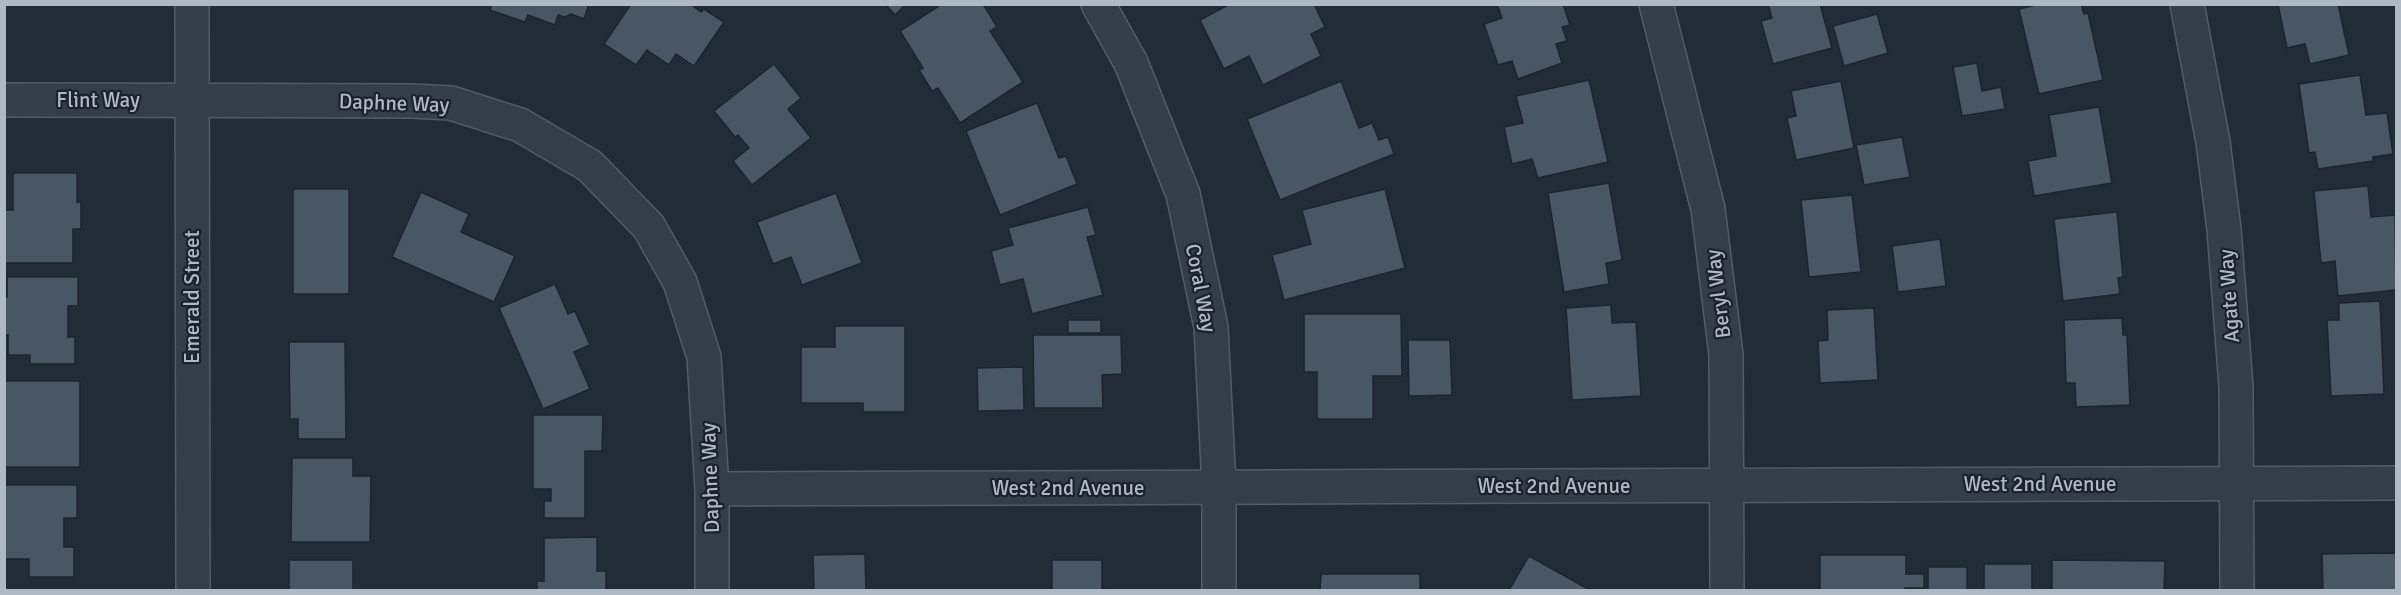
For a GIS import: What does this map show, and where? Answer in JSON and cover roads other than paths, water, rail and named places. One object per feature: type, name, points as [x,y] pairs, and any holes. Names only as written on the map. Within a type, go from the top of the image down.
[{"type":"street","name":"Emerald Street","points":[[192,4],[193,591]]},
{"type":"street","name":"Coral Way","points":[[1098,4],[1131,63],[1183,194],[1211,327],[1219,487],[1219,591]]},
{"type":"street","name":"Beryl Way","points":[[1656,4],[1708,209],[1726,356],[1727,591]]},
{"type":"street","name":"Agate Way","points":[[2187,4],[2213,142],[2224,229],[2236,387],[2237,591]]},
{"type":"street","name":"Flint Way","points":[[4,100],[192,100]]},
{"type":"street","name":"Daphne Way","points":[[192,100],[451,103],[520,125],[590,166],[649,227],[680,282],[704,357],[712,489],[712,591]]},
{"type":"street","name":"West 2nd Avenue","points":[[712,489],[2397,483]]}]
